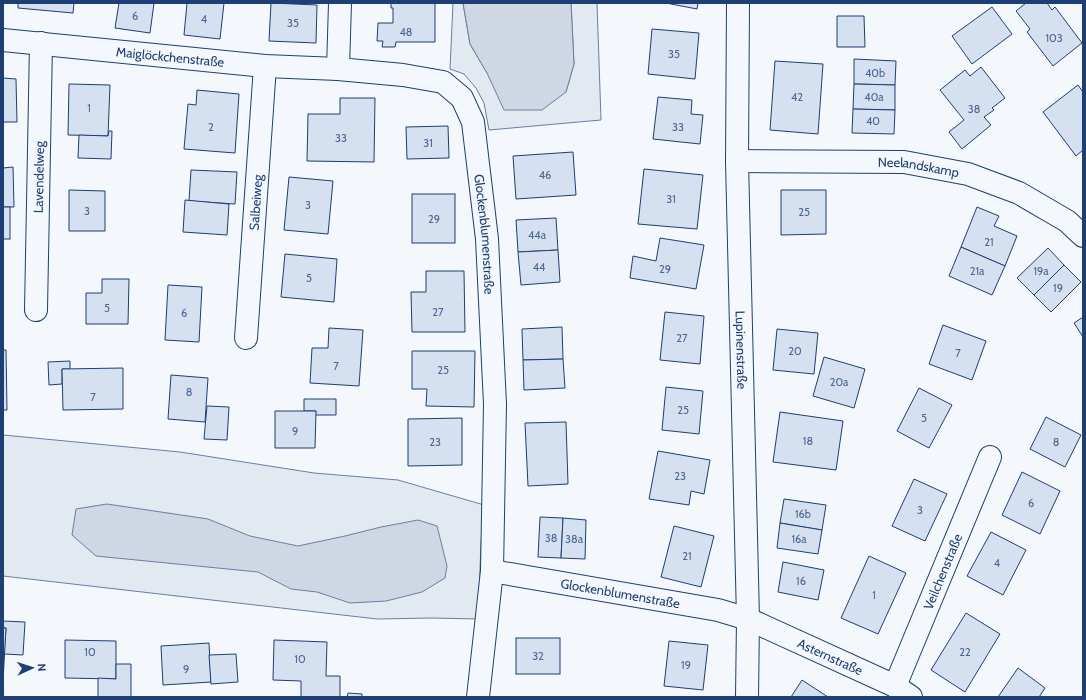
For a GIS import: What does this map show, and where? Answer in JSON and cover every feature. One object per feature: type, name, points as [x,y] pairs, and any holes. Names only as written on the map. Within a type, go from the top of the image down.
[{"type":"street","points":[[338,69],[340,3]]},
{"type":"street","name":"Lupinenstraße","points":[[738,3],[737,161],[748,619],[747,697]]},
{"type":"street","name":"Maiglöckchenstraße","points":[[3,40],[265,66],[338,69]]},
{"type":"street","name":"Lavendelweg","points":[[36,310],[41,43]]},
{"type":"street","name":"Salbeiweg","points":[[246,338],[265,66]]},
{"type":"street","name":"Glockenblumenstraße","points":[[338,69],[403,75],[443,82],[462,98],[473,122],[487,239],[495,404],[492,571],[478,697]]},
{"type":"street","name":"Neelandskamp","points":[[737,161],[904,162],[968,174],[1019,193],[1067,221],[1083,236]]},
{"type":"street","name":"Veilchenstraße","points":[[903,692],[990,457]]},
{"type":"street","name":"Glockenblumenstraße","points":[[492,571],[718,610],[748,619]]},
{"type":"street","name":"Asternstraße","points":[[748,619],[903,692]]},
{"type":"shaded area","points":[[453,3],[463,3],[470,44],[487,73],[566,92],[574,64],[571,3],[597,3],[601,120],[489,130],[484,103],[476,88],[464,74],[450,69]]},
{"type":"shaded area","points":[[463,3],[571,3],[574,64],[566,92],[542,110],[504,110],[487,73],[470,44]]},
{"type":"shaded area","points":[[3,435],[180,452],[314,473],[398,480],[484,505],[478,619],[377,619],[3,576]]},
{"type":"shaded area","points":[[107,504],[208,519],[250,536],[298,546],[418,520],[437,526],[447,566],[445,578],[422,592],[386,601],[350,603],[317,592],[291,589],[258,572],[96,556],[72,535],[76,509]]},
{"type":"building","points":[[18,3],[74,3],[73,13],[18,8]]},
{"type":"building","points":[[119,3],[154,3],[150,33],[115,28]]},
{"type":"building","points":[[187,3],[224,3],[220,39],[184,35]]},
{"type":"building","points":[[271,3],[317,5],[316,43],[269,41]]},
{"type":"building","points":[[391,3],[435,3],[435,42],[396,42],[395,47],[382,47],[383,41],[377,41],[378,23],[393,23],[393,8],[391,8]]},
{"type":"building","points":[[666,3],[698,3],[697,9]]},
{"type":"building","points":[[1026,3],[1047,3],[1052,10],[1055,7],[1082,43],[1053,66],[1027,32],[1030,29],[1016,11]]},
{"type":"building","points":[[992,7],[1012,34],[972,64],[952,36]]},
{"type":"building","points":[[837,16],[864,16],[865,47],[837,47]]},
{"type":"building","points":[[652,29],[699,33],[695,79],[648,74]]},
{"type":"building","points":[[854,59],[896,61],[895,85],[854,84]]},
{"type":"building","points":[[775,61],[823,64],[818,134],[770,130]]},
{"type":"building","points":[[981,67],[1005,98],[992,108],[994,110],[984,117],[991,125],[962,149],[949,132],[964,120],[940,90],[965,70],[970,76]]},
{"type":"building","points":[[3,78],[16,79],[17,122],[3,122]]},
{"type":"building","points":[[69,84],[110,85],[108,136],[68,135]]},
{"type":"building","points":[[854,84],[895,85],[895,110],[853,109]]},
{"type":"building","points":[[1078,85],[1083,92],[1083,150],[1076,156],[1043,112]]},
{"type":"building","points":[[197,90],[239,94],[235,153],[184,149],[188,104],[196,105]]},
{"type":"building","points":[[658,97],[692,100],[691,114],[703,115],[700,144],[653,139]]},
{"type":"building","points":[[340,98],[375,98],[374,162],[307,161],[308,114],[340,114]]},
{"type":"building","points":[[853,109],[895,110],[894,134],[852,133]]},
{"type":"building","points":[[448,126],[449,158],[407,159],[406,127]]},
{"type":"building","points":[[109,131],[112,131],[111,159],[78,158],[79,135],[108,136]]},
{"type":"building","points":[[573,152],[576,195],[516,199],[513,156]]},
{"type":"building","points":[[13,167],[14,207],[3,207],[3,168]]},
{"type":"building","points":[[644,169],[703,175],[697,229],[638,224]]},
{"type":"building","points":[[191,170],[237,172],[235,204],[189,201]]},
{"type":"building","points":[[289,177],[333,181],[328,234],[284,230]]},
{"type":"building","points":[[69,190],[105,191],[105,231],[69,231]]},
{"type":"building","points":[[781,190],[826,190],[826,234],[781,235]]},
{"type":"building","points":[[412,194],[455,194],[455,243],[412,243]]},
{"type":"building","points":[[185,200],[229,204],[227,235],[183,232]]},
{"type":"building","points":[[3,207],[10,207],[10,239],[3,239]]},
{"type":"building","points":[[977,207],[999,216],[994,226],[1017,236],[1005,266],[961,247]]},
{"type":"building","points":[[556,218],[558,250],[518,252],[516,220]]},
{"type":"building","points":[[660,238],[704,245],[696,289],[630,278],[633,256],[656,261]]},
{"type":"building","points":[[961,247],[1005,266],[992,295],[949,276]]},
{"type":"building","points":[[1048,248],[1064,265],[1034,295],[1017,278]]},
{"type":"building","points":[[558,250],[560,282],[521,285],[518,252]]},
{"type":"building","points":[[285,254],[337,259],[334,302],[281,297]]},
{"type":"building","points":[[1064,265],[1081,282],[1051,312],[1034,295]]},
{"type":"building","points":[[426,271],[464,271],[465,332],[412,332],[411,292],[426,292]]},
{"type":"building","points":[[102,279],[129,279],[128,324],[86,324],[86,293],[102,293]]},
{"type":"building","points":[[168,285],[202,287],[199,342],[165,340]]},
{"type":"building","points":[[665,312],[704,316],[700,364],[660,360]]},
{"type":"building","points":[[1083,317],[1083,337],[1074,323]]},
{"type":"building","points":[[943,325],[986,341],[972,380],[929,364]]},
{"type":"building","points":[[562,327],[563,359],[523,360],[522,329]]},
{"type":"building","points":[[329,328],[363,330],[359,386],[310,383],[312,348],[328,348]]},
{"type":"building","points":[[777,329],[818,333],[814,374],[773,370]]},
{"type":"building","points":[[3,350],[6,350],[7,410],[3,410]]},
{"type":"building","points":[[412,351],[475,351],[474,407],[426,406],[427,389],[412,389]]},
{"type":"building","points":[[824,357],[865,369],[854,408],[813,396]]},
{"type":"building","points":[[563,359],[565,388],[524,390],[523,360]]},
{"type":"building","points":[[70,361],[70,369],[62,369],[62,384],[49,385],[48,362]]},
{"type":"building","points":[[123,368],[123,409],[63,410],[62,369]]},
{"type":"building","points":[[171,375],[208,378],[205,422],[168,419]]},
{"type":"building","points":[[666,387],[703,391],[699,434],[662,430]]},
{"type":"building","points":[[919,388],[952,405],[929,448],[897,431]]},
{"type":"building","points":[[304,399],[336,399],[336,415],[315,415],[316,411],[304,411]]},
{"type":"building","points":[[207,406],[229,407],[227,440],[204,439]]},
{"type":"building","points":[[275,411],[316,411],[315,448],[275,448]]},
{"type":"building","points":[[780,412],[843,421],[836,470],[773,462]]},
{"type":"building","points":[[1046,417],[1081,435],[1065,467],[1030,449]]},
{"type":"building","points":[[462,418],[462,465],[408,466],[408,419]]},
{"type":"building","points":[[566,422],[568,484],[528,486],[525,423]]},
{"type":"building","points":[[658,451],[710,460],[704,494],[691,491],[689,505],[649,499]]},
{"type":"building","points":[[1022,472],[1060,491],[1040,534],[1002,515]]},
{"type":"building","points":[[914,479],[947,494],[925,541],[892,526]]},
{"type":"building","points":[[784,499],[826,505],[822,530],[780,523]]},
{"type":"building","points":[[540,517],[563,518],[561,558],[538,557]]},
{"type":"building","points":[[563,518],[586,520],[585,559],[561,558]]},
{"type":"building","points":[[780,523],[822,530],[818,554],[777,548]]},
{"type":"building","points":[[674,526],[714,536],[701,587],[661,577]]},
{"type":"building","points":[[991,532],[1026,550],[1003,595],[967,576]]},
{"type":"building","points":[[869,556],[906,573],[878,634],[841,618]]},
{"type":"building","points":[[783,562],[824,570],[818,600],[778,592]]},
{"type":"building","points":[[966,613],[1000,634],[965,692],[931,670]]},
{"type":"building","points":[[3,621],[25,622],[23,655],[4,654],[6,628],[3,628]]},
{"type":"building","points":[[3,628],[6,628],[3,681]]},
{"type":"building","points":[[516,638],[560,638],[560,674],[516,674]]},
{"type":"building","points":[[65,640],[116,641],[116,679],[65,678]]},
{"type":"building","points":[[274,640],[327,642],[326,676],[340,676],[340,697],[301,697],[301,681],[273,680]]},
{"type":"building","points":[[669,641],[708,645],[703,690],[664,686]]},
{"type":"building","points":[[209,643],[211,682],[163,685],[161,646]]},
{"type":"building","points":[[236,654],[238,682],[211,684],[209,655]]},
{"type":"building","points":[[116,664],[131,664],[131,697],[98,697],[98,678],[116,679]]},
{"type":"building","points":[[1018,668],[1045,688],[1039,697],[998,697]]},
{"type":"building","points":[[802,680],[828,697],[791,697]]},
{"type":"building","points":[[348,693],[362,694],[362,697],[347,697]]}]
